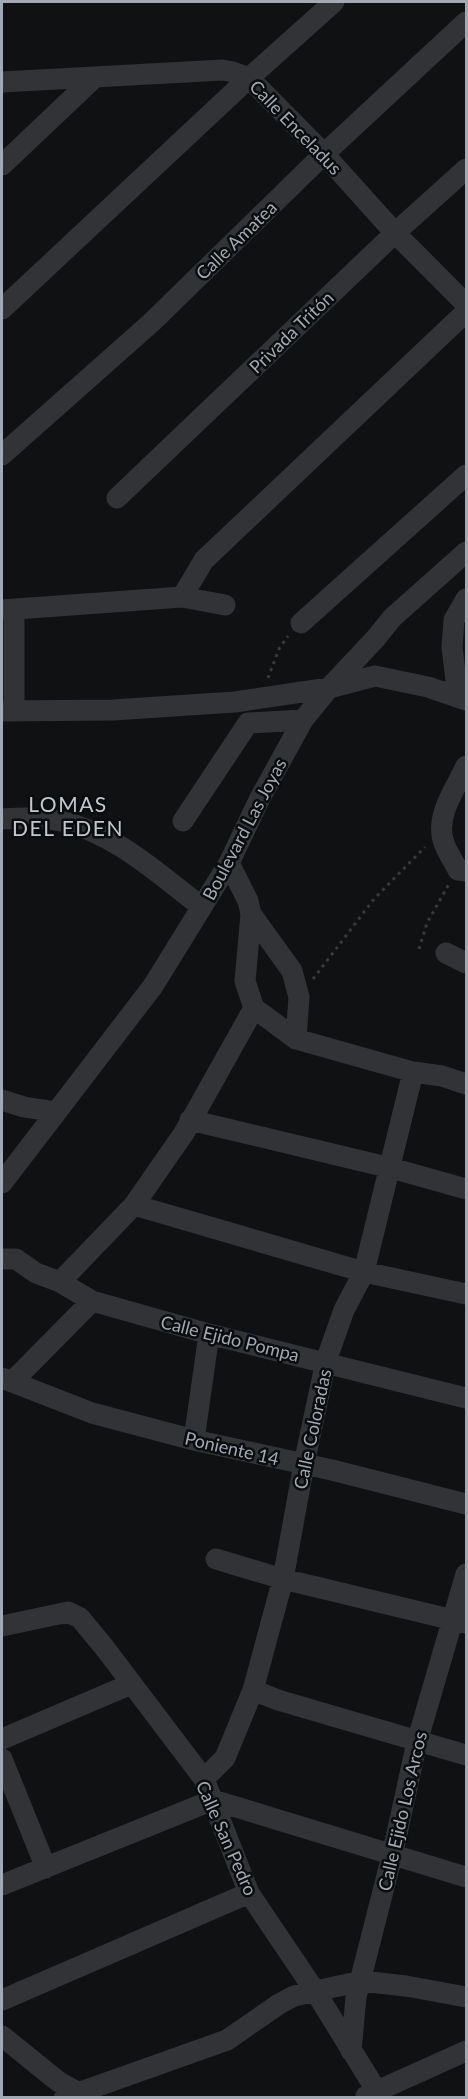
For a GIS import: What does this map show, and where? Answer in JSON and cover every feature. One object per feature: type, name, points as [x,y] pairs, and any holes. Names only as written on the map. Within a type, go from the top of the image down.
[{"type":"street","points":[[2,309],[249,78],[334,2]]},
{"type":"street","name":"Calle Amatea","points":[[2,455],[152,322],[324,154],[466,22]]},
{"type":"street","name":"Calle Enceladus","points":[[2,82],[223,70],[249,78],[324,154],[395,233],[466,304]]},
{"type":"street","points":[[2,165],[95,77]]},
{"type":"street","name":"Privada Tritón","points":[[117,498],[395,233],[466,169]]},
{"type":"street","points":[[182,597],[204,560],[466,312]]},
{"type":"street","points":[[301,623],[466,476]]},
{"type":"street","name":"Boulevard Las Joyas","points":[[2,1183],[153,986],[229,863],[260,798],[303,720],[392,618],[466,552]]},
{"type":"street","points":[[225,605],[182,597],[8,610],[8,711],[113,710],[235,702],[329,688],[375,676],[428,687],[462,698],[452,647],[454,620],[466,599]]},
{"type":"street","points":[[183,820],[248,723],[262,697]]},
{"type":"street","points":[[248,723],[303,720]]},
{"type":"street","points":[[462,870],[446,848],[442,831],[444,811],[466,765]]},
{"type":"street","points":[[2,819],[35,818],[61,821],[92,831],[116,842],[202,907]]},
{"type":"street","points":[[229,863],[248,901],[251,914],[245,981],[254,1008],[296,1039],[413,1072],[442,1076],[466,1084]]},
{"type":"street","points":[[251,914],[292,971],[299,997],[296,1039]]},
{"type":"street","points":[[446,953],[466,963]]},
{"type":"street","points":[[60,1282],[134,1205],[184,1133],[254,1008]]},
{"type":"street","name":"Calle Coloradas","points":[[204,1779],[225,1758],[253,1690],[283,1580],[326,1361],[344,1310],[364,1272],[413,1072]]},
{"type":"street","points":[[2,1100],[24,1107],[56,1112]]},
{"type":"street","points":[[190,1120],[391,1167],[466,1189]]},
{"type":"street","points":[[134,1205],[364,1272],[466,1294]]},
{"type":"street","points":[[2,1240],[9,1259]]},
{"type":"street","name":"Calle Ejido Pompa","points":[[9,1259],[60,1282],[92,1301],[209,1334],[326,1361],[466,1398]]},
{"type":"street","points":[[7,1379],[92,1301]]},
{"type":"street","points":[[194,1440],[209,1334]]},
{"type":"street","name":"Poniente 14","points":[[7,1379],[92,1413],[194,1440],[304,1464],[466,1504]]},
{"type":"street","points":[[216,1559],[283,1580],[459,1620]]},
{"type":"street","name":"Calle Ejido Los Arcos","points":[[351,2051],[356,1997],[392,1856],[417,1742],[459,1620],[466,1574]]},
{"type":"street","name":"Calle San Pedro","points":[[2,1626],[62,1612],[75,1614],[80,1618],[204,1779],[249,1893],[315,1991],[351,2051],[374,2096]]},
{"type":"street","points":[[2,1739],[130,1684]]},
{"type":"street","points":[[253,1690],[278,1701],[466,1755]]},
{"type":"street","points":[[2,1759],[46,1868]]},
{"type":"street","points":[[2,1886],[213,1800],[466,1877]]},
{"type":"street","points":[[2,2000],[249,1893]]},
{"type":"street","points":[[2,2036],[59,2082],[71,2095],[227,2040],[294,1996],[361,1982],[383,1982],[466,1997]]},
{"type":"street","points":[[374,2096],[466,2051]]},
{"type":"path","points":[[262,697],[279,649],[301,623]]},
{"type":"path","points":[[299,997],[374,899],[442,831]]},
{"type":"path","points":[[419,949],[427,923],[440,896],[462,870]]},
{"type":"district","name":"LOMAS DEL EDEN","points":[[68,815]]}]
